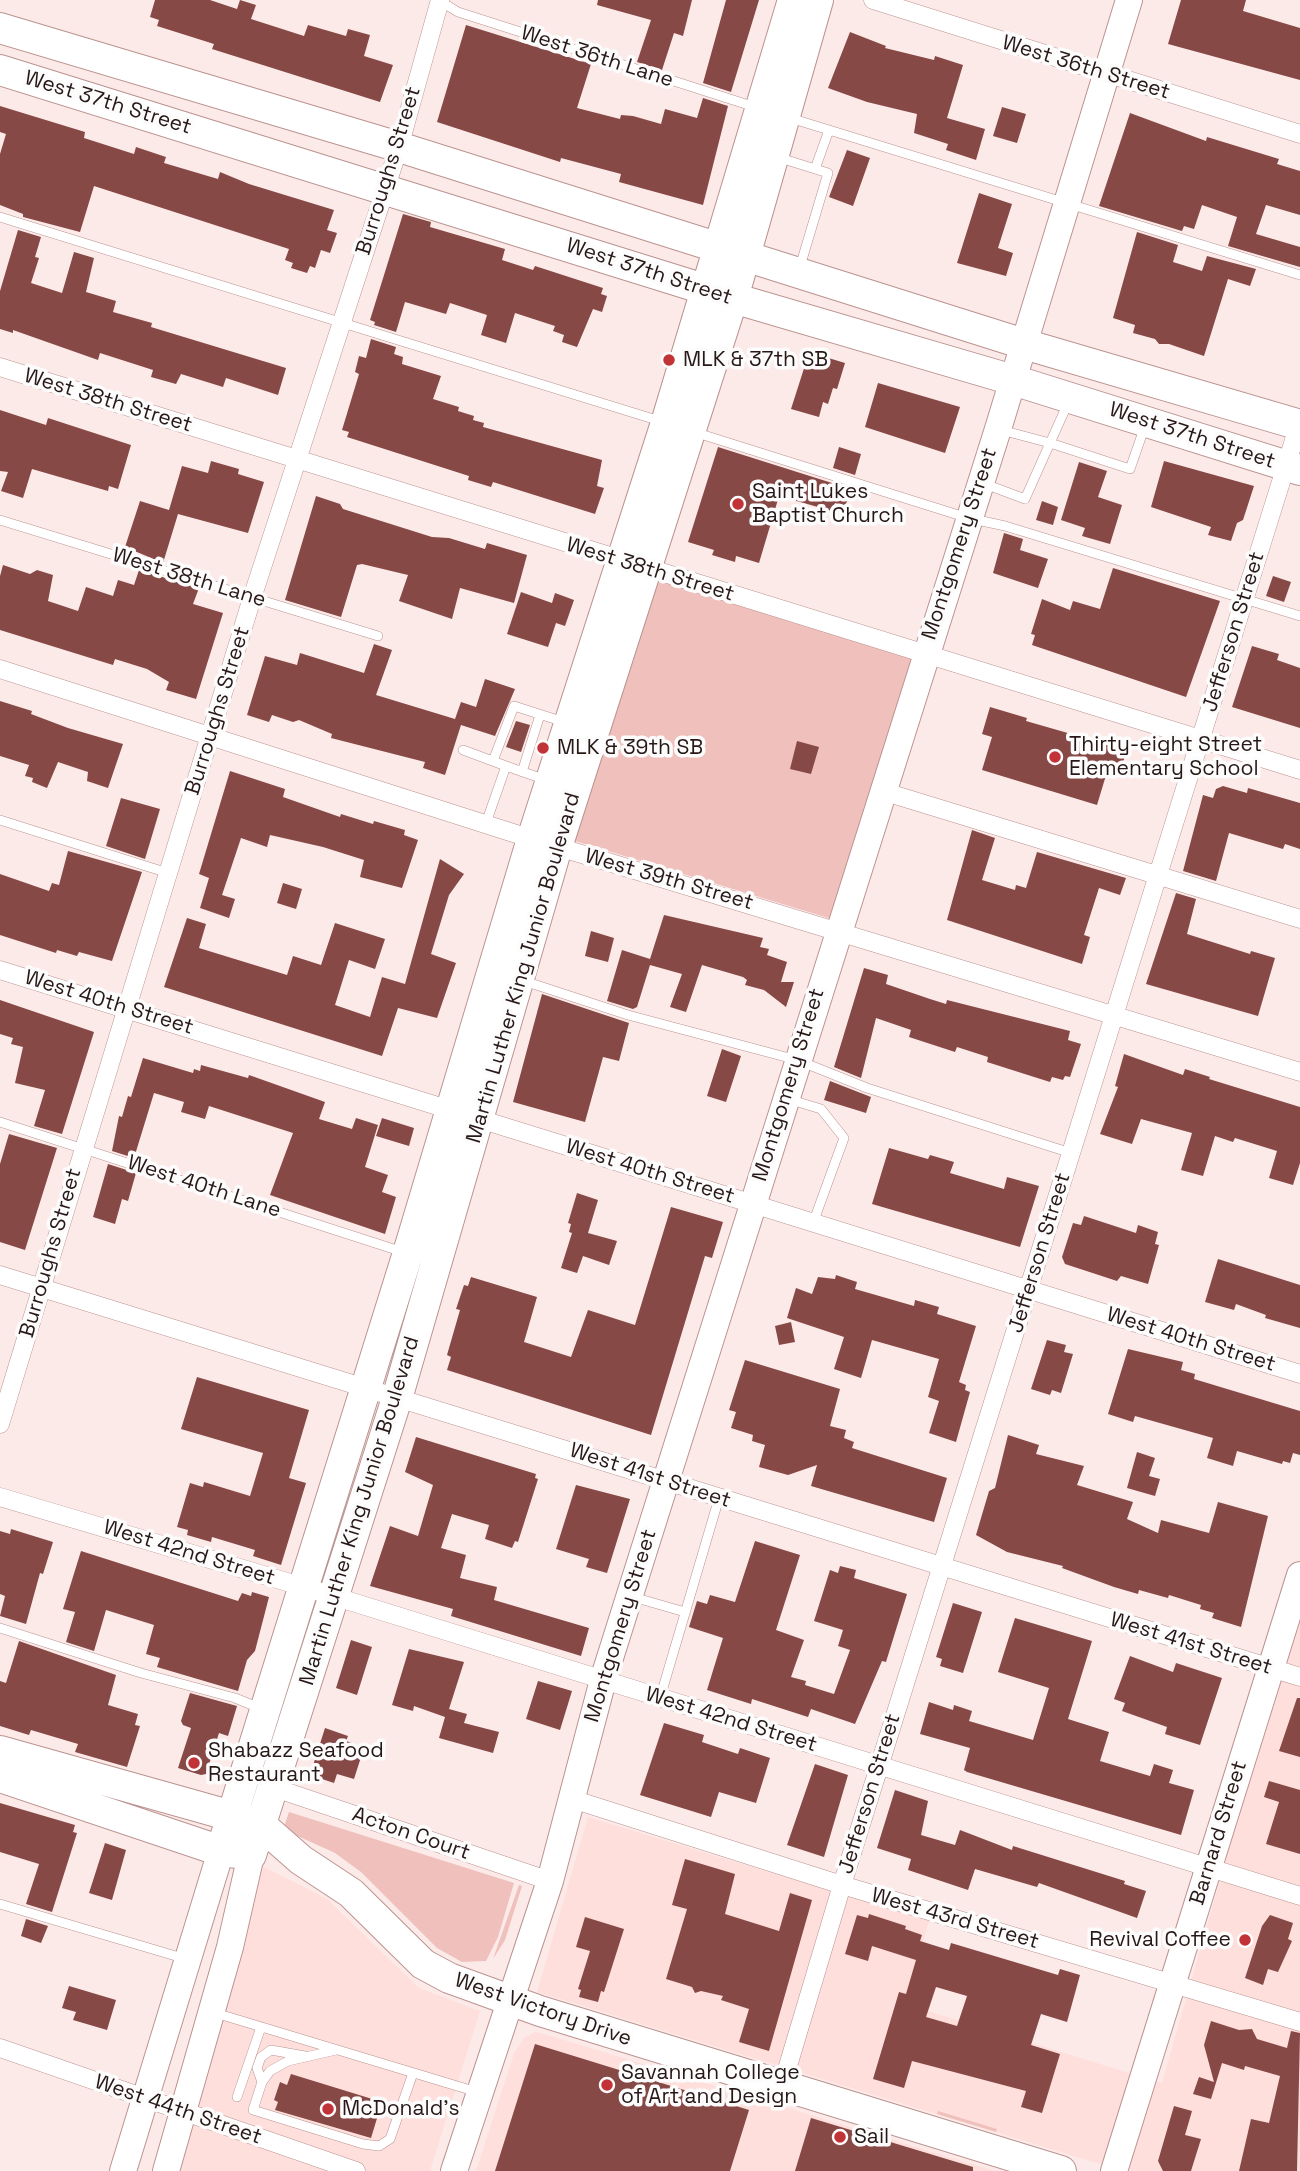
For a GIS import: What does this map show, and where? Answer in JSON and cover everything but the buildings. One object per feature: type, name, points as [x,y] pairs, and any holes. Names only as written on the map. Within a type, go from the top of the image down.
[{"type":"main road","name":"Martin Luther King Junior Boulevard","points":[[251,1856],[246,1821],[265,1711],[451,1110],[545,843],[720,294],[772,113],[793,0]]},
{"type":"main road","name":"Martin Luther King Junior Boulevard","points":[[732,251],[774,156],[772,113],[818,0]]},
{"type":"main road","name":"Montgomery Street","points":[[454,2171],[508,2001],[550,1881],[603,1680],[629,1595],[924,654],[998,429],[1129,0]]},
{"type":"main road","name":"West 37th Street","points":[[0,28],[399,147],[1024,344],[1300,424]]},
{"type":"main road","name":"West 37th Street","points":[[0,69],[720,294],[1013,380],[1293,468]]},
{"type":"main road","name":"Martin Luther King Junior Boulevard","points":[[221,1851],[272,1787],[335,1597],[398,1395],[520,979],[545,843],[550,782],[569,724],[634,566]]},
{"type":"main road","name":"Barnard Street","points":[[1114,2171],[1300,1575]]},
{"type":"main road","name":"West Victory Drive","points":[[0,1751],[246,1821],[351,1893],[423,1964],[449,1978],[508,2001],[1061,2171]]},
{"type":"main road","name":"West Victory Drive","points":[[0,1777],[221,1851],[301,1860]]},
{"type":"main road","points":[[123,2171],[221,1851]]},
{"type":"main road","points":[[166,2171],[212,2012],[251,1856]]},
{"type":"street","name":"Burroughs Street","points":[[0,1424],[4,1396],[42,1288],[82,1147],[129,1010],[252,598],[399,147],[439,0]]},
{"type":"street","name":"West 36th Street","points":[[873,0],[1300,134]]},
{"type":"street","name":"West 38th Street","points":[[0,368],[1300,770]]},
{"type":"street","name":"Jefferson Street","points":[[782,2086],[842,1885],[1244,599],[1293,468],[1300,424]]},
{"type":"street","name":"West 39th Street","points":[[0,669],[545,843],[838,929],[1300,1072]]},
{"type":"street","points":[[881,791],[1300,919]]},
{"type":"street","name":"West 40th Street","points":[[0,970],[1300,1374]]},
{"type":"street","name":"West 41st Street","points":[[0,1275],[398,1395],[719,1498],[1300,1677]]},
{"type":"street","name":"West 42nd Street","points":[[0,1497],[304,1587],[1300,1896]]},
{"type":"street","name":"Acton Court","points":[[272,1787],[550,1881]]},
{"type":"street","name":"West 43rd Street","points":[[572,1799],[842,1885],[1300,2022]]},
{"type":"street","name":"West 44th Street","points":[[0,2048],[356,2171]]},
{"type":"lane","name":"West 36th Lane","points":[[439,0],[458,12],[772,113],[1300,275]]},
{"type":"lane","points":[[815,169],[829,130]]},
{"type":"lane","points":[[774,156],[828,173],[798,271]]},
{"type":"lane","points":[[0,216],[968,518],[1005,526],[1300,616]]},
{"type":"lane","points":[[980,482],[1025,499],[1070,398]]},
{"type":"lane","points":[[998,429],[1130,469],[1147,422]]},
{"type":"lane","name":"West 38th Lane","points":[[0,520],[378,636]]},
{"type":"lane","points":[[493,761],[514,705],[569,724]]},
{"type":"lane","points":[[522,772],[540,715]]},
{"type":"lane","points":[[463,750],[550,782]]},
{"type":"lane","points":[[486,823],[506,766]]},
{"type":"lane","points":[[0,820],[168,873]]},
{"type":"lane","points":[[520,979],[628,1015],[797,1060],[867,1088],[1071,1153]]},
{"type":"lane","points":[[786,1098],[821,1109],[844,1138],[813,1223]]},
{"type":"lane","name":"West 40th Lane","points":[[0,1122],[408,1254]]},
{"type":"lane","points":[[660,1698],[719,1498]]},
{"type":"lane","points":[[629,1595],[685,1612]]},
{"type":"lane","points":[[0,1628],[141,1673],[235,1698],[265,1711]]},
{"type":"lane","points":[[0,1903],[188,1959]]},
{"type":"lane","points":[[212,2012],[479,2093]]},
{"type":"lane","points":[[237,2097],[261,2027]]},
{"type":"lane","points":[[262,2082],[257,2068],[261,2057],[271,2050],[306,2057]]},
{"type":"lane","points":[[336,2050],[288,2061],[270,2071],[262,2082],[253,2109],[363,2144],[379,2146],[390,2139],[413,2073]]},
{"type":"shaded area","points":[[634,570],[917,658],[835,920],[552,834]]},
{"type":"shaded area","points":[[1300,1601],[1300,2171],[1123,2171],[537,1992],[588,1817],[929,1921],[905,2004],[1162,2083]]},
{"type":"shaded area","points":[[289,1812],[514,1883],[498,1937],[486,1961],[462,1962],[437,1948],[361,1872],[335,1853],[289,1832],[284,1827]]},
{"type":"shaded area","points":[[249,1859],[327,1899],[419,1988],[480,2011],[430,2171],[162,2171]]},
{"type":"shaded area","points":[[519,1885],[522,1886],[505,1940],[493,1959]]},
{"type":"shaded area","name":"Savannah College of Art and Design","points":[[535,2032],[995,2171],[476,2171],[514,2053],[524,2038]]},
{"type":"shaded area","points":[[938,2111],[997,2129],[996,2132],[937,2114]]},
{"type":"place","name":"MLK & 37th SB","points":[[669,360]]},
{"type":"place","name":"Saint Lukes Baptist Church","points":[[738,504]]},
{"type":"place","name":"MLK & 39th SB","points":[[543,748]]},
{"type":"place","name":"Thirty-eight Street Elementary School","points":[[1055,757]]},
{"type":"place","name":"Shabazz Seafood Restaurant","points":[[194,1763]]},
{"type":"place","name":"Revival Coffee","points":[[1245,1940]]},
{"type":"place","name":"Savannah College of Art and Design","points":[[607,2085]]},
{"type":"place","name":"McDonald's","points":[[328,2109]]},
{"type":"place","name":"Sail","points":[[840,2137]]}]
